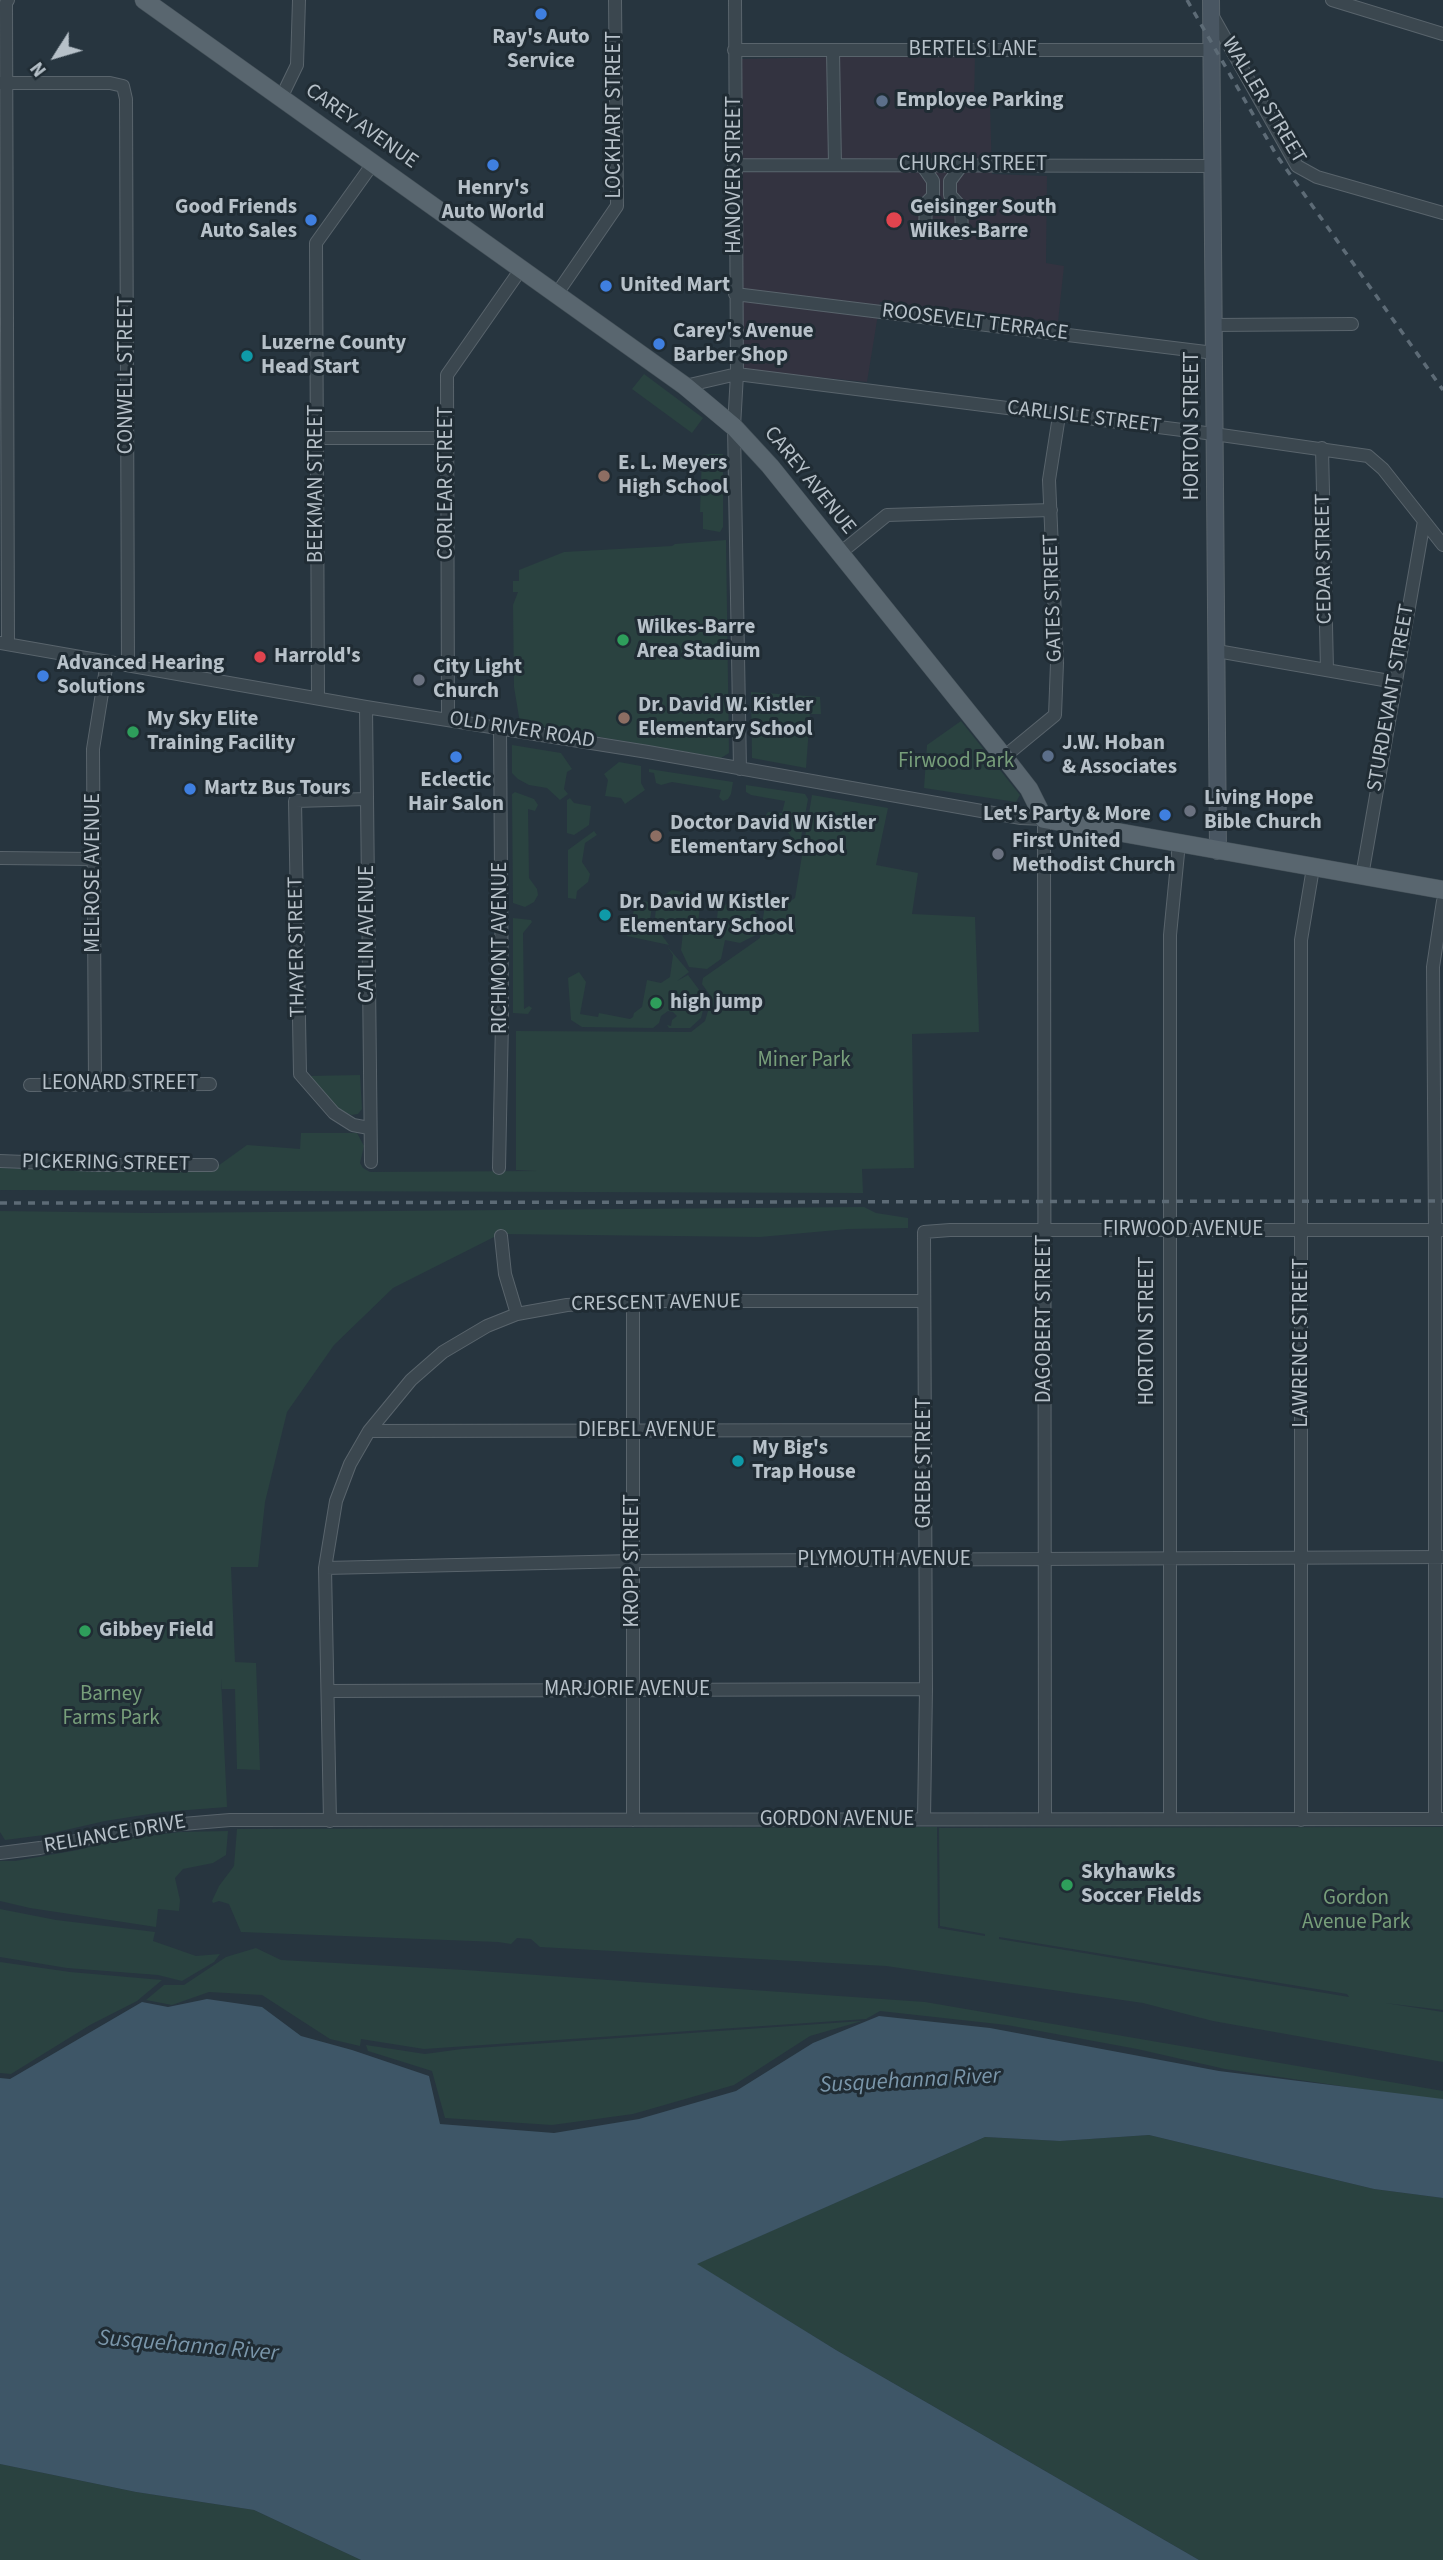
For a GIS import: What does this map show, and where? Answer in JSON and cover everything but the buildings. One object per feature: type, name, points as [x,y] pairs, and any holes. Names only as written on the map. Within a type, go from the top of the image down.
[{"type":"main road","name":"CAREY AVENUE","points":[[144,0],[685,386],[734,427],[770,466],[1004,757],[1029,789],[1044,819]]},
{"type":"main road","name":"HORTON STREET","points":[[1211,7],[1218,851]]},
{"type":"main road","points":[[1044,819],[1443,890]]},
{"type":"street","points":[[4,643],[3,83],[5,3],[8,0]]},
{"type":"street","points":[[281,98],[297,65],[299,0]]},
{"type":"street","name":"LOCKHART STREET","points":[[556,295],[617,206],[615,0]]},
{"type":"street","name":"HANOVER STREET","points":[[735,0],[737,374],[734,427],[740,769]]},
{"type":"street","points":[[1332,0],[1439,33]]},
{"type":"street","name":"WALLER STREET","points":[[1211,7],[1297,166],[1317,177],[1440,212]]},
{"type":"street","name":"BERTELS LANE","points":[[734,50],[1211,50]]},
{"type":"street","points":[[833,51],[835,166]]},
{"type":"street","name":"CONWELL STREET","points":[[3,83],[110,83],[122,86],[126,99],[128,665]]},
{"type":"street","name":"BEEKMAN STREET","points":[[318,698],[316,243],[374,162]]},
{"type":"street","name":"CHURCH STREET","points":[[734,165],[1213,166]]},
{"type":"street","points":[[922,165],[933,181],[933,196],[926,203],[925,232],[962,233],[961,208],[950,195],[950,181],[962,165]]},
{"type":"street","name":"CORLEAR STREET","points":[[448,719],[447,374],[521,269]]},
{"type":"street","name":"ROOSEVELT TERRACE","points":[[735,294],[1214,353]]},
{"type":"street","points":[[1214,325],[1352,324]]},
{"type":"street","name":"CARLISLE STREET","points":[[685,386],[737,374],[1368,456],[1376,461],[1443,545]]},
{"type":"street","name":"GATES STREET","points":[[1004,757],[1055,715],[1057,663],[1049,480],[1059,416]]},
{"type":"street","points":[[317,438],[446,438]]},
{"type":"street","name":"CEDAR STREET","points":[[1322,448],[1327,670]]},
{"type":"street","points":[[839,554],[887,515],[1051,510]]},
{"type":"street","name":"STURDEVANT STREET","points":[[1362,876],[1423,521]]},
{"type":"street","name":"OLD RIVER ROAD","points":[[4,643],[1020,818],[1044,819]]},
{"type":"street","points":[[1217,651],[1395,682]]},
{"type":"street","name":"MELROSE AVENUE","points":[[95,1085],[93,749],[107,662]]},
{"type":"street","name":"CATLIN AVENUE","points":[[366,707],[370,1162]]},
{"type":"street","name":"RICHMONT AVENUE","points":[[499,1168],[502,1021],[500,728]]},
{"type":"street","name":"THAYER STREET","points":[[367,799],[295,801],[300,1074],[334,1113],[353,1125],[369,1128]]},
{"type":"street","name":"DAGOBERT STREET","points":[[1044,819],[1045,1818]]},
{"type":"street","name":"HORTON STREET","points":[[1170,1818],[1170,935],[1179,844]]},
{"type":"street","points":[[0,858],[93,859]]},
{"type":"street","name":"LAWRENCE STREET","points":[[1301,1820],[1301,940],[1313,868]]},
{"type":"street","points":[[1439,1819],[1439,1230],[1433,967],[1443,901]]},
{"type":"street","name":"LEONARD STREET","points":[[30,1085],[210,1084]]},
{"type":"street","name":"PICKERING STREET","points":[[0,1161],[212,1166]]},
{"type":"street","name":"FIRWOOD AVENUE","points":[[924,1232],[1439,1230]]},
{"type":"street","name":"GREBE STREET","points":[[924,1232],[925,1819]]},
{"type":"street","points":[[501,1237],[505,1274],[517,1314]]},
{"type":"street","name":"CRESCENT AVENUE","points":[[330,1821],[325,1568],[336,1501],[350,1464],[369,1431],[411,1380],[443,1352],[487,1326],[517,1314],[567,1305],[633,1301],[924,1301]]},
{"type":"street","name":"KROPP STREET","points":[[633,1301],[633,1820]]},
{"type":"street","name":"DIEBEL AVENUE","points":[[369,1431],[925,1430]]},
{"type":"street","name":"PLYMOUTH AVENUE","points":[[325,1568],[633,1561],[1439,1557]]},
{"type":"street","name":"MARJORIE AVENUE","points":[[329,1691],[926,1689]]},
{"type":"street","name":"GORDON AVENUE","points":[[230,1820],[1439,1819]]},
{"type":"street","name":"RELIANCE DRIVE","points":[[0,1853],[147,1827],[230,1820]]},
{"type":"shaded area","name":"Geisinger South Wilkes-Barre","points":[[975,54],[974,104],[990,105],[992,174],[1047,176],[1046,263],[1064,266],[1058,322],[880,302],[867,382],[743,370],[742,59]]},
{"type":"green space","points":[[644,374],[703,418],[692,433],[632,389]]},
{"type":"green space","points":[[723,454],[723,527],[720,532],[703,529],[703,512],[700,512],[702,455]]},
{"type":"green space","name":"Wilkes-Barre Area Stadium","points":[[726,540],[729,753],[721,758],[520,723],[514,687],[513,605],[518,592],[513,592],[513,581],[519,581],[519,570],[564,552]]},
{"type":"green space","points":[[751,692],[820,697],[821,714],[810,714],[806,768],[752,758]]},
{"type":"green space","name":"Firwood Park","points":[[961,721],[1020,795],[1016,802],[924,788],[927,745]]},
{"type":"green space","points":[[512,745],[561,753],[572,769],[567,772],[564,789],[568,794],[560,800],[547,788],[529,785],[518,779],[512,773]]},
{"type":"green space","points":[[619,762],[641,766],[641,783],[645,790],[625,804],[621,798],[605,796],[608,780],[604,774]]},
{"type":"green space","points":[[649,769],[733,782],[731,794],[723,801],[719,797],[721,790],[672,782],[661,785],[656,783],[654,773],[649,772]]},
{"type":"green space","points":[[746,785],[805,794],[808,799],[800,843],[796,844],[781,822],[763,819],[768,812],[782,813],[785,801],[751,795],[746,792]]},
{"type":"green space","points":[[515,792],[534,799],[538,805],[535,811],[528,809],[529,878],[538,895],[534,902],[525,907],[513,903],[512,794]]},
{"type":"green space","name":"Miner Park","points":[[812,795],[888,808],[876,865],[918,873],[912,914],[975,917],[979,1032],[912,1034],[914,1168],[862,1169],[863,1193],[0,1190],[0,1168],[108,1172],[211,1171],[247,1145],[300,1149],[301,1133],[357,1133],[364,1146],[360,1163],[370,1172],[537,1171],[516,1170],[516,1031],[691,1032],[705,1021],[712,998],[702,984],[703,978],[760,938],[765,905],[780,908],[795,898]]},
{"type":"green space","points":[[570,798],[574,803],[591,806],[589,825],[574,835],[567,833],[567,800]]},
{"type":"green space","points":[[594,831],[597,835],[585,843],[582,862],[590,874],[588,882],[577,891],[576,899],[568,898],[568,850]]},
{"type":"green space","points":[[672,890],[689,893],[700,906],[698,923],[716,928],[718,909],[732,901],[749,903],[759,917],[756,935],[740,943],[725,940],[721,959],[707,969],[689,967],[681,950],[683,933],[665,932],[655,917],[657,900]]},
{"type":"green space","points":[[637,899],[648,902],[652,907],[650,919],[669,945],[627,936]]},
{"type":"green space","points":[[513,918],[532,922],[523,933],[524,1009],[529,1006],[532,1008],[528,1014],[513,1013]]},
{"type":"green space","points":[[667,946],[689,972],[677,981],[688,975],[706,999],[701,1018],[690,1028],[669,1028],[667,1025],[671,1026],[672,1020],[677,1016],[668,1011],[653,1028],[582,1027],[571,1020],[568,978],[579,972],[586,982],[580,1014],[598,1017],[599,1013],[630,1019],[633,1017],[642,1007],[647,980],[661,983],[670,977],[673,955]]},
{"type":"green space","points":[[360,1075],[362,1109],[358,1114],[351,1115],[339,1109],[308,1076]]},
{"type":"green space","name":"Barney Farms Park","points":[[864,1207],[876,1213],[908,1218],[908,1228],[848,1229],[760,1237],[500,1234],[393,1288],[334,1345],[287,1412],[265,1502],[258,1567],[231,1567],[235,1662],[256,1663],[260,1770],[237,1769],[235,1689],[222,1689],[221,1679],[227,1807],[162,1812],[5,1840],[0,1832],[0,1211],[149,1213]]},
{"type":"green space","name":"Gordon Avenue Park","points":[[937,1827],[938,1928],[985,1936],[940,1926],[939,1828],[1443,1827],[1443,2010],[1385,2003],[1443,2012],[1443,2062],[1213,2021],[1143,2003],[886,1966],[540,1947],[531,1939],[517,1938],[511,1944],[241,1932],[229,1904],[212,1901],[234,1866],[237,1829]],"holes":[[[999,1937],[1347,1994],[1349,1997]]]},
{"type":"green space","points":[[228,1831],[226,1855],[213,1863],[183,1869],[175,1878],[180,1900],[179,1911],[158,1909],[156,1927],[0,1901],[0,1861],[78,1850],[121,1839],[180,1832]]},
{"type":"green space","points":[[0,1909],[56,1920],[155,1932],[153,1941],[196,1956],[220,1954],[214,1962],[182,1981],[158,1975],[67,1968],[0,1957]]},
{"type":"green space","points":[[256,1948],[281,1960],[925,2002],[1443,2091],[1443,2101],[1225,2069],[1137,2049],[1007,2025],[880,2011],[866,2019],[424,2049],[361,2039],[360,2046],[330,2039],[262,1995],[209,1992],[172,2005],[146,2000],[164,1985],[184,1985],[226,1957]]},
{"type":"green space","points":[[0,1962],[70,1972],[162,1980],[137,2001],[90,2025],[11,2074],[0,2073]]},
{"type":"green space","points":[[862,2021],[810,2036],[734,2085],[633,2114],[552,2125],[445,2118],[432,2071],[368,2051],[366,2045],[425,2054],[462,2049]]},
{"type":"green space","points":[[1149,2135],[1374,2189],[1443,2198],[1443,2560],[1199,2560],[836,2350],[696,2264],[985,2137],[1060,2141]]},
{"type":"green space","points":[[0,2464],[136,2492],[254,2510],[361,2560],[0,2560]]},
{"type":"water","name":"Susquehanna River","points":[[207,1999],[262,2007],[301,2036],[429,2076],[440,2124],[554,2133],[639,2119],[736,2091],[813,2043],[879,2016],[990,2028],[1219,2071],[1443,2099],[1443,2198],[1374,2189],[1149,2135],[1060,2141],[985,2137],[697,2264],[836,2350],[1199,2560],[361,2560],[254,2510],[136,2492],[0,2464],[0,2078],[10,2079],[142,2002],[168,2007]]},
{"type":"railway","points":[[1187,0],[1277,156],[1443,390]]},
{"type":"railway","points":[[0,1203],[1443,1201]]},
{"type":"place","name":"Ray's Auto Service","points":[[541,14]]},
{"type":"place","name":"Employee Parking","points":[[882,101]]},
{"type":"place","name":"Henry's Auto World","points":[[493,165]]},
{"type":"place","name":"Good Friends Auto Sales","points":[[311,220]]},
{"type":"place","name":"Geisinger South Wilkes-Barre","points":[[894,220]]},
{"type":"place","name":"United Mart","points":[[606,286]]},
{"type":"place","name":"Carey's Avenue Barber Shop","points":[[659,344]]},
{"type":"place","name":"Luzerne County Head Start","points":[[247,356]]},
{"type":"place","name":"E. L. Meyers High School","points":[[604,476]]},
{"type":"place","name":"Wilkes-Barre Area Stadium","points":[[623,640]]},
{"type":"place","name":"Harrold's","points":[[260,657]]},
{"type":"place","name":"Advanced Hearing Solutions","points":[[43,676]]},
{"type":"place","name":"City Light Church","points":[[419,680]]},
{"type":"place","name":"Dr. David W. Kistler Elementary School","points":[[624,718]]},
{"type":"place","name":"My Sky Elite Training Facility","points":[[133,732]]},
{"type":"place","name":"J.W. Hoban & Associates","points":[[1048,756]]},
{"type":"place","name":"Eclectic Hair Salon","points":[[456,757]]},
{"type":"place","name":"Martz Bus Tours","points":[[190,789]]},
{"type":"place","name":"Living Hope Bible Church","points":[[1190,811]]},
{"type":"place","name":"Let's Party & More","points":[[1165,815]]},
{"type":"place","name":"Doctor David W Kistler Elementary School","points":[[656,836]]},
{"type":"place","name":"First United Methodist Church","points":[[998,854]]},
{"type":"place","name":"Dr. David W Kistler Elementary School","points":[[605,915]]},
{"type":"place","name":"high jump","points":[[656,1003]]},
{"type":"place","name":"My Big's Trap House","points":[[738,1461]]},
{"type":"place","name":"Gibbey Field","points":[[85,1631]]},
{"type":"place","name":"Skyhawks Soccer Fields","points":[[1067,1885]]}]
